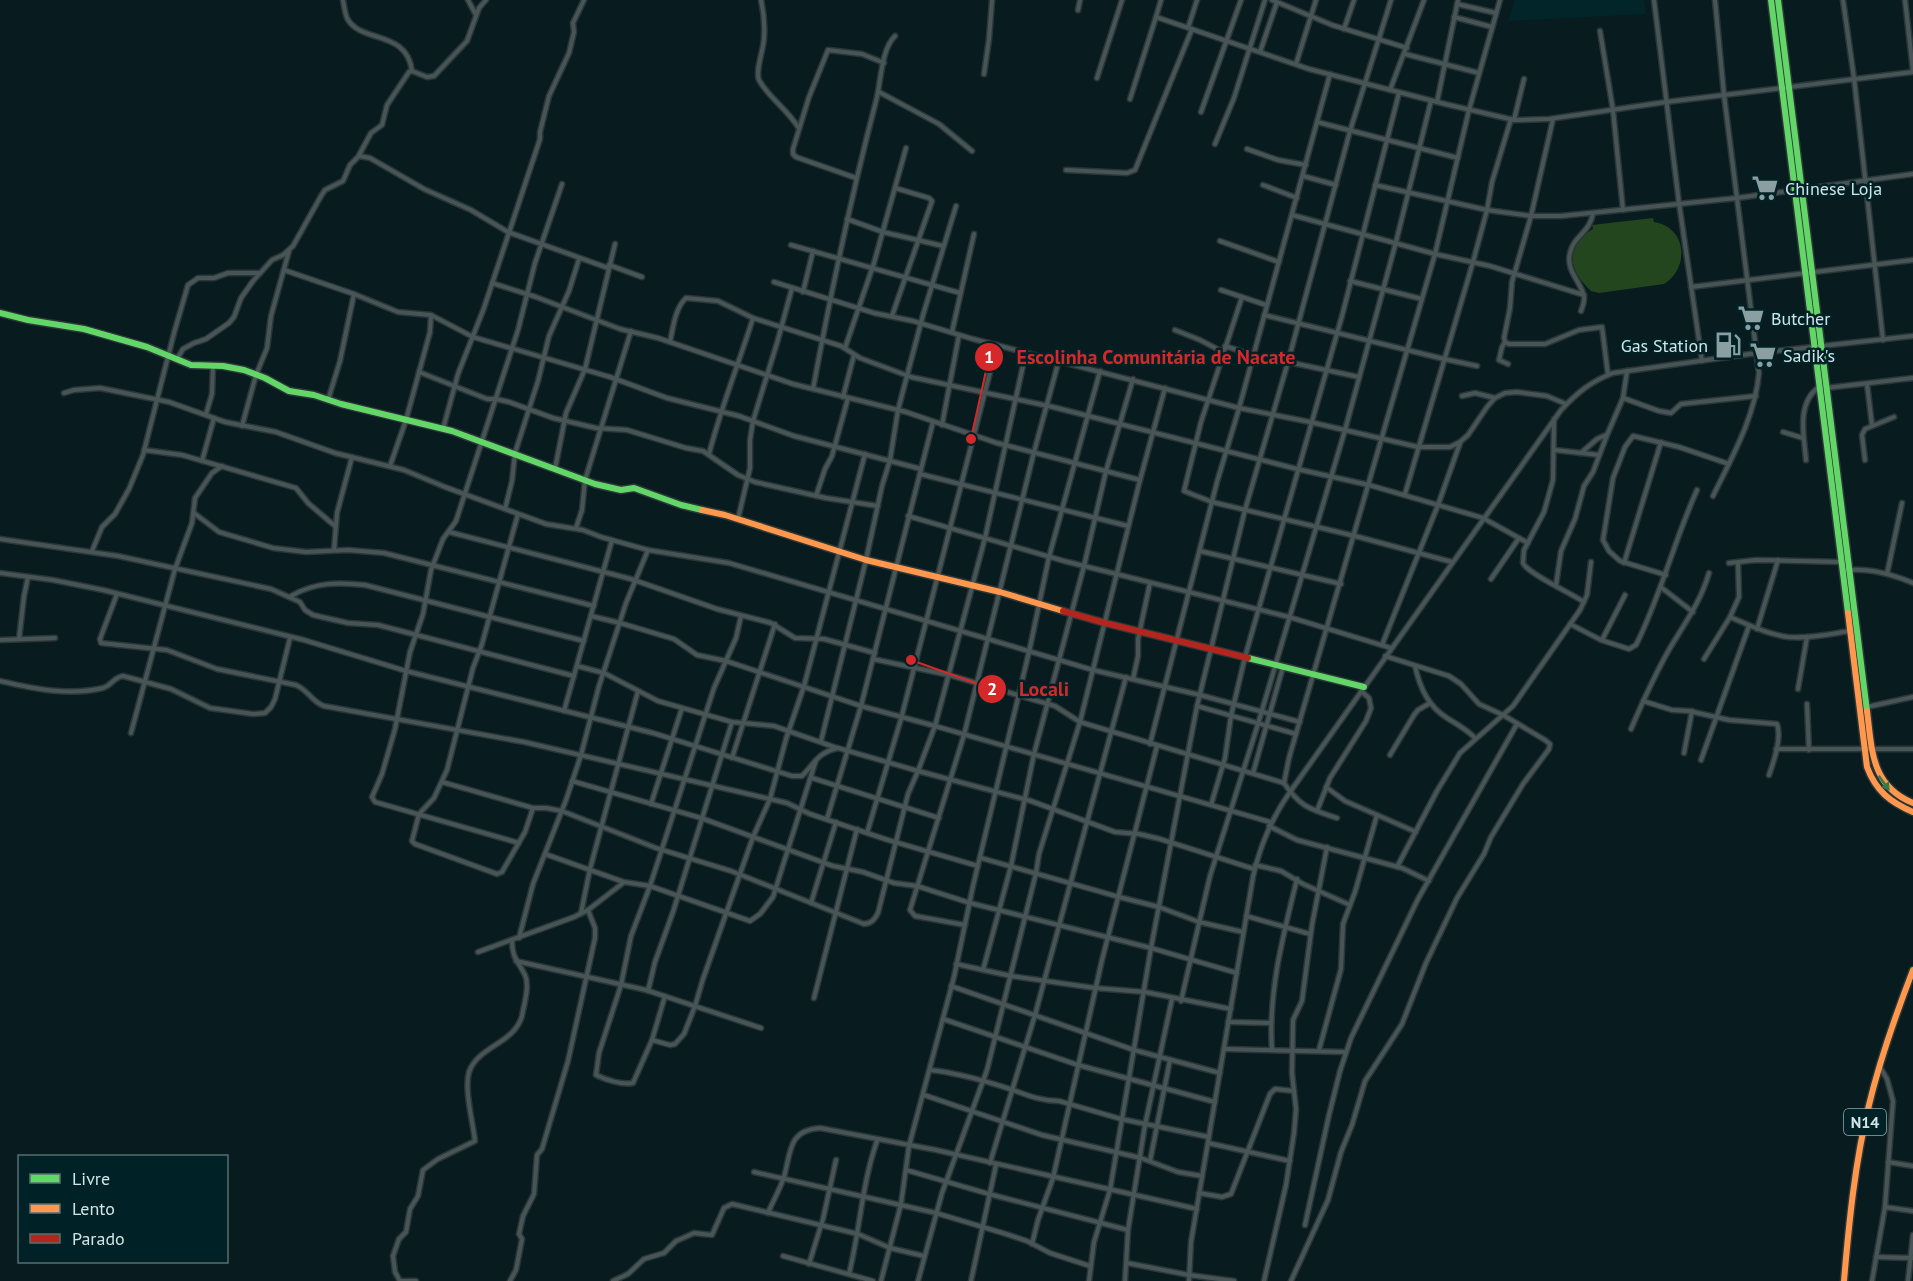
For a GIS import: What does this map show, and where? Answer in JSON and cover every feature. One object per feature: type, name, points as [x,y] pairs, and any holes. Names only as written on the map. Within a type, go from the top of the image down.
[{"type":"main road","points":[[1771,0],[1779,35]]},
{"type":"main road","points":[[1778,0],[1779,35],[1785,87],[1845,570],[1867,708],[1869,773],[1877,790],[1891,802],[1913,812]]},
{"type":"main road","points":[[0,313],[28,320],[84,328],[147,346],[191,365],[232,368],[256,375],[289,391],[314,394],[328,400],[443,429],[608,488],[621,490],[634,488],[681,505],[738,519],[866,560],[1000,592],[1105,622],[1315,674],[1362,689]]},
{"type":"main road","points":[[1845,570],[1850,631],[1868,750],[1886,788],[1913,803]]},
{"type":"main road","name":"N14","points":[[1844,1281],[1854,1185],[1865,1123],[1880,1066],[1913,970]]},
{"type":"street","points":[[343,0],[348,20],[360,31],[387,39],[400,48],[411,60],[412,71]]},
{"type":"street","points":[[468,0],[476,15]]},
{"type":"street","points":[[412,71],[427,77],[434,76],[467,41],[476,15],[486,0]]},
{"type":"street","points":[[443,429],[454,387],[492,284],[540,139],[549,96],[570,48],[574,32],[573,23],[584,0]]},
{"type":"street","points":[[761,0],[765,18],[759,79],[768,94],[779,102],[798,127]]},
{"type":"street","points":[[984,74],[992,0]]},
{"type":"street","points":[[1078,10],[1080,0]]},
{"type":"street","points":[[1097,78],[1122,0]]},
{"type":"street","points":[[1130,99],[1161,0]]},
{"type":"street","points":[[1066,170],[1127,173],[1135,170],[1190,28],[1197,0]]},
{"type":"street","points":[[1201,112],[1241,0]]},
{"type":"street","points":[[1215,144],[1234,98],[1265,0]]},
{"type":"street","points":[[1272,0],[1344,29],[1407,48]]},
{"type":"street","points":[[1296,64],[1316,0]]},
{"type":"street","points":[[1344,29],[1354,0]]},
{"type":"street","points":[[1089,1281],[1099,1223],[1110,1190],[1151,948],[1197,706],[1245,510],[1261,460],[1350,131],[1391,0]]},
{"type":"street","points":[[1390,90],[1424,0]]},
{"type":"street","points":[[1284,783],[1296,734],[1435,254],[1468,110],[1500,0]]},
{"type":"street","points":[[1654,0],[1679,204],[1702,361]]},
{"type":"street","points":[[1713,496],[1743,433],[1756,396],[1759,373],[1714,0]]},
{"type":"street","points":[[1843,0],[1854,78],[1883,340]]},
{"type":"street","points":[[1156,17],[1330,74],[1512,120],[1553,119],[1666,102],[1913,71],[1912,40],[1905,0]]},
{"type":"street","points":[[1260,52],[1277,2]]},
{"type":"street","points":[[1181,1001],[1208,882],[1258,724],[1345,430],[1419,149],[1445,65],[1457,2],[1496,13]]},
{"type":"street","points":[[1454,17],[1492,27]]},
{"type":"street","points":[[1600,31],[1613,110],[1623,210]]},
{"type":"street","points":[[813,389],[856,178],[879,92],[887,47],[895,36]]},
{"type":"street","points":[[856,178],[793,154],[798,127],[828,50],[862,54],[884,63]]},
{"type":"street","points":[[1405,54],[1479,73]]},
{"type":"street","points":[[242,426],[256,375],[267,348],[271,316],[289,251],[321,196],[326,190],[343,181],[350,165],[371,133],[382,125],[387,105],[409,72],[412,71]]},
{"type":"street","points":[[1150,744],[1212,502],[1330,74]]},
{"type":"street","points":[[1405,494],[1473,262],[1492,182],[1524,79]]},
{"type":"street","points":[[879,92],[939,124],[972,151]]},
{"type":"street","points":[[1211,805],[1223,764],[1231,716],[1245,657],[1285,520],[1399,93]]},
{"type":"street","points":[[1508,364],[1500,360],[1505,342],[1511,288],[1531,216],[1553,119]]},
{"type":"street","points":[[1317,122],[1458,158]]},
{"type":"street","points":[[845,348],[872,269],[906,148]]},
{"type":"street","points":[[1247,149],[1278,160],[1306,165]]},
{"type":"street","points":[[358,156],[370,158],[424,189],[471,210],[508,232],[579,259],[642,277]]},
{"type":"street","points":[[1375,185],[1487,210],[1531,216],[1561,216],[1737,198],[1913,174]]},
{"type":"street","points":[[1303,176],[1336,184]]},
{"type":"street","points":[[519,843],[373,800],[388,756],[406,671],[433,565],[443,539],[456,521],[512,349],[535,263],[562,184]]},
{"type":"street","points":[[1263,185],[1297,198]]},
{"type":"street","points":[[892,316],[932,201],[929,198],[895,188]]},
{"type":"street","points":[[821,741],[890,460],[898,410],[956,206]]},
{"type":"street","points":[[1581,311],[1584,295],[1572,274],[1569,257],[1575,242],[1590,224],[1593,213]]},
{"type":"street","points":[[1292,215],[1515,273],[1584,295]]},
{"type":"street","points":[[847,219],[918,242],[943,246]]},
{"type":"street","points":[[952,332],[974,234]]},
{"type":"street","points":[[1220,241],[1279,262]]},
{"type":"street","points":[[555,469],[564,420],[585,369],[615,244]]},
{"type":"street","points":[[791,245],[960,293]]},
{"type":"street","points":[[177,358],[183,350],[206,339],[229,323],[246,290],[272,260],[289,251]]},
{"type":"street","points":[[803,292],[813,251]]},
{"type":"street","points":[[505,509],[512,481],[515,453],[538,381],[549,336],[570,291],[579,259]]},
{"type":"street","points":[[1691,287],[1913,260]]},
{"type":"street","points":[[284,270],[398,312],[431,315],[473,337],[585,369],[667,398],[720,411],[794,436],[890,460],[920,472],[962,484],[1129,526]]},
{"type":"street","points":[[92,552],[102,527],[115,514],[129,489],[144,450],[188,285],[198,278],[214,278],[228,273],[261,273]]},
{"type":"street","points":[[1350,281],[1422,299]]},
{"type":"street","points":[[774,282],[859,309],[921,323],[959,335],[1273,416],[1310,422],[1418,447],[1450,447],[1460,442]]},
{"type":"street","points":[[492,284],[767,376],[898,410],[974,436],[1140,480]]},
{"type":"street","points":[[738,519],[751,462],[750,440],[753,421],[792,288]]},
{"type":"street","points":[[1221,290],[1266,305]]},
{"type":"street","points":[[328,400],[340,361],[354,294]]},
{"type":"street","points":[[670,342],[682,301],[689,297],[718,301],[753,318],[845,348],[854,355],[908,376],[1047,406],[1153,434],[1405,494],[1483,518],[1528,543]]},
{"type":"street","points":[[1242,297],[1195,444],[1184,491],[1212,502],[1452,561]]},
{"type":"street","points":[[390,466],[406,420],[430,332],[431,315]]},
{"type":"street","points":[[1264,315],[1444,360],[1477,366]]},
{"type":"street","points":[[709,453],[720,411],[738,366],[753,318]]},
{"type":"street","points":[[1505,342],[1545,344],[1579,330],[1602,327],[1608,375]]},
{"type":"street","points":[[1175,330],[1223,352]]},
{"type":"street","points":[[576,528],[582,510],[585,480],[631,332]]},
{"type":"street","points":[[942,425],[959,335]]},
{"type":"street","points":[[1189,1281],[1191,1242],[1243,932],[1255,867],[1269,824],[1385,656],[1554,419],[1578,392],[1608,375],[1757,353],[1913,336]]},
{"type":"street","points":[[867,833],[901,719],[997,345]]},
{"type":"street","points":[[1225,346],[1254,355]]},
{"type":"street","points":[[442,783],[533,808],[562,811],[662,850],[740,875],[864,924],[870,923],[878,913],[904,807],[935,726],[962,631],[1026,352]]},
{"type":"street","points":[[843,397],[854,355]]},
{"type":"street","points":[[965,925],[912,914],[910,910],[964,735],[1059,360]]},
{"type":"street","points":[[1288,362],[1359,377]]},
{"type":"street","points":[[206,414],[212,394],[213,366]]},
{"type":"street","points":[[881,1281],[901,1204],[909,1146],[951,986],[1019,696],[1049,556],[1100,371]]},
{"type":"street","points":[[1556,585],[1561,551],[1575,519],[1584,486],[1593,472],[1623,398],[1627,371]]},
{"type":"street","points":[[419,372],[487,399],[496,399],[602,430],[627,430],[709,453],[748,480],[816,496],[878,506]]},
{"type":"street","points":[[1806,460],[1803,422],[1811,394],[1823,387],[1913,378]]},
{"type":"street","points":[[983,970],[1011,866],[1023,798],[1058,659],[1084,566],[1106,471],[1133,379]]},
{"type":"street","points":[[1867,384],[1872,425]]},
{"type":"street","points":[[64,393],[99,388],[157,399],[214,418],[276,432],[352,457],[390,466],[546,524],[576,528],[648,550],[729,563],[1093,670],[1165,686],[1300,722]]},
{"type":"street","points":[[918,1281],[946,1181],[984,1081],[996,1038],[1039,854],[1080,722],[1140,480],[1166,388]]},
{"type":"street","points":[[1382,645],[1438,505],[1460,442],[1495,398],[1505,393],[1517,392],[1547,396],[1566,404]]},
{"type":"street","points":[[1462,396],[1475,393],[1495,398]]},
{"type":"street","points":[[1623,398],[1671,413],[1681,404],[1756,396]]},
{"type":"street","points":[[816,496],[835,446],[848,398]]},
{"type":"street","points":[[1865,460],[1862,435],[1867,426],[1894,417]]},
{"type":"street","points":[[202,461],[214,418]]},
{"type":"street","points":[[1554,419],[1555,450],[1552,488],[1544,512],[1522,557],[1525,568],[1584,602]]},
{"type":"street","points":[[827,819],[861,706],[933,422]]},
{"type":"street","points":[[1783,432],[1803,438]]},
{"type":"street","points":[[1581,453],[1597,439],[1607,435]]},
{"type":"street","points":[[1666,575],[1624,563],[1609,551],[1604,540],[1613,478],[1625,447],[1632,437],[1661,442],[1729,464]]},
{"type":"street","points":[[1624,563],[1661,442]]},
{"type":"street","points":[[144,450],[176,454],[296,488],[308,503],[335,526]]},
{"type":"street","points":[[1555,450],[1599,455]]},
{"type":"street","points":[[652,1040],[670,1045],[675,1044],[684,1034],[695,1006],[753,837],[770,799],[830,593],[865,454]]},
{"type":"street","points":[[334,550],[335,526],[352,457]]},
{"type":"street","points":[[131,733],[175,569],[194,513],[195,498],[212,473],[222,466]]},
{"type":"street","points":[[1570,624],[1602,640],[1629,649],[1633,648],[1651,615],[1662,588],[1676,542],[1697,490]]},
{"type":"street","points":[[1887,574],[1902,503]]},
{"type":"street","points":[[194,513],[219,532],[254,543],[294,552],[363,550],[384,553],[594,606]]},
{"type":"street","points":[[519,514],[480,652],[473,668],[452,755],[434,798],[419,814],[412,841],[497,874],[502,872],[519,843],[533,808]]},
{"type":"street","points":[[908,516],[1116,575],[1289,617],[1391,648]]},
{"type":"street","points":[[449,532],[635,580],[741,616],[775,624],[795,638],[816,638],[875,653]]},
{"type":"street","points":[[1491,579],[1519,538]]},
{"type":"street","points":[[0,539],[92,552],[265,588],[290,596],[313,615],[348,623],[378,625],[574,676]]},
{"type":"street","points":[[564,711],[612,540]]},
{"type":"street","points":[[519,938],[533,884],[581,755],[603,673],[635,580],[648,550]]},
{"type":"street","points":[[1200,551],[1341,584]]},
{"type":"street","points":[[1757,629],[1778,560]]},
{"type":"street","points":[[1729,563],[1778,560],[1844,562]]},
{"type":"street","points":[[1398,867],[1454,763],[1475,738],[1518,700],[1584,602],[1591,562]]},
{"type":"street","points":[[1704,659],[1730,617],[1738,597],[1738,562]]},
{"type":"street","points":[[1845,570],[1887,574],[1913,583]]},
{"type":"street","points":[[0,573],[117,594],[304,640],[468,688],[629,727],[792,776],[802,776],[817,756],[838,748]]},
{"type":"street","points":[[1631,729],[1669,649],[1702,596],[1709,573]]},
{"type":"street","points":[[19,639],[28,577]]},
{"type":"street","points":[[290,596],[314,586],[339,583],[366,585],[584,641]]},
{"type":"street","points":[[1133,679],[1150,583]]},
{"type":"street","points":[[1662,588],[1693,612]]},
{"type":"street","points":[[117,594],[99,642],[174,652],[217,669],[302,688],[314,701],[324,706],[458,729],[620,763],[787,803],[867,833],[978,866]]},
{"type":"street","points":[[1602,640],[1625,595]]},
{"type":"street","points":[[591,616],[674,639],[697,655],[759,671],[901,719],[935,726],[1231,811],[1269,824],[1297,840],[1327,846],[1398,867],[1429,881]]},
{"type":"street","points":[[665,996],[652,1040],[633,1083],[596,1075],[599,1053],[621,985],[632,936],[714,688],[736,638],[741,616]]},
{"type":"street","points":[[1730,617],[1757,629],[1790,637],[1850,631]]},
{"type":"street","points":[[732,758],[775,624]]},
{"type":"street","points":[[1701,760],[1749,626]]},
{"type":"street","points":[[1798,689],[1807,637]]},
{"type":"street","points":[[0,640],[55,638]]},
{"type":"street","points":[[0,681],[27,688],[65,691],[104,687],[118,676],[171,689],[210,708],[253,714],[269,711],[275,699],[290,638]]},
{"type":"street","points":[[1291,1281],[1328,1200],[1341,1152],[1365,1081],[1397,1032],[1457,898],[1523,784],[1549,749],[1550,744],[1503,715],[1479,704],[1456,680],[1385,656]]},
{"type":"street","points":[[873,659],[949,675],[1047,703],[1080,722],[1284,783],[1295,799],[1317,811],[1337,818]]},
{"type":"street","points":[[577,666],[603,673],[658,701],[682,708],[732,722],[774,726],[789,730],[848,751],[1023,798],[1115,832],[1133,833],[1255,867],[1281,871],[1350,905]]},
{"type":"street","points":[[1415,666],[1423,694],[1430,703],[1449,719],[1468,730],[1475,738]]},
{"type":"street","points":[[1253,773],[1268,727],[1283,667]]},
{"type":"street","points":[[990,1163],[1035,1015],[1126,677]]},
{"type":"street","points":[[1317,811],[1340,760],[1366,720],[1371,708],[1369,698],[1362,689]]},
{"type":"street","points":[[581,913],[590,869],[638,691]]},
{"type":"street","points":[[1867,708],[1913,697]]},
{"type":"street","points":[[1643,701],[1672,710],[1777,724],[1779,729],[1776,749],[1769,775]]},
{"type":"street","points":[[1390,755],[1414,715],[1430,703]]},
{"type":"street","points":[[1807,704],[1809,750]]},
{"type":"street","points":[[1197,706],[1296,734]]},
{"type":"street","points":[[651,804],[682,708]]},
{"type":"street","points":[[1684,753],[1692,711]]},
{"type":"street","points":[[648,991],[655,962],[690,859],[732,722]]},
{"type":"street","points":[[1305,1225],[1345,1052],[1388,960],[1429,881],[1517,724]]},
{"type":"street","points":[[1032,1244],[1053,1178],[1107,937],[1157,746]]},
{"type":"street","points":[[1776,749],[1913,749]]},
{"type":"street","points":[[545,854],[624,882],[650,886],[750,921],[756,918],[771,900],[776,889],[817,756]]},
{"type":"street","points":[[812,778],[939,818]]},
{"type":"street","points":[[572,781],[701,818],[824,863],[917,886],[970,903],[1151,948],[1237,973]]},
{"type":"street","points":[[1326,787],[1345,801],[1416,832]]},
{"type":"street","points":[[1319,1050],[1341,969],[1342,932],[1377,815]]},
{"type":"street","points":[[811,903],[836,822]]},
{"type":"street","points":[[814,998],[857,829]]},
{"type":"street","points":[[1264,1281],[1290,1161],[1296,1109],[1292,1073],[1293,1020],[1302,1001],[1310,934],[1327,846]]},
{"type":"street","points":[[981,858],[1160,907],[1199,922],[1243,932]]},
{"type":"street","points":[[1272,1050],[1271,1023],[1274,983],[1297,879]]},
{"type":"street","points":[[478,952],[512,941],[588,910],[624,882]]},
{"type":"street","points":[[510,1281],[517,1264],[522,1239],[519,1234],[523,1216],[534,1194],[537,1155],[542,1149],[568,1061],[595,938],[596,928],[588,910]]},
{"type":"street","points":[[1246,916],[1310,934]]},
{"type":"street","points":[[416,1281],[400,1281],[395,1272],[393,1256],[399,1239],[405,1232],[410,1209],[418,1196],[423,1170],[475,1141],[468,1075],[481,1056],[508,1037],[520,1022],[526,976],[515,961],[512,941]]},
{"type":"street","points":[[515,961],[648,991],[761,1028]]},
{"type":"street","points":[[956,964],[1011,976],[1095,988],[1145,992],[1181,1001],[1231,1009]]},
{"type":"street","points":[[951,986],[1134,1050],[1220,1073]]},
{"type":"street","points":[[1905,991],[1913,992]]},
{"type":"street","points":[[1125,1281],[1128,1230],[1145,1125],[1172,999]]},
{"type":"street","points":[[943,1019],[1078,1065],[1215,1102]]},
{"type":"street","points":[[1228,1022],[1271,1023]]},
{"type":"street","points":[[1224,1049],[1345,1052]]},
{"type":"street","points":[[1150,1161],[1170,1060]]},
{"type":"street","points":[[1872,1281],[1885,1207],[1893,1101],[1887,1079],[1880,1066]]},
{"type":"street","points":[[930,1070],[984,1081],[1043,1101],[1059,1101],[1145,1125],[1209,1137]]},
{"type":"street","points":[[1199,1193],[1222,1197],[1231,1194],[1272,1091],[1275,1089],[1294,1091]]},
{"type":"street","points":[[924,1095],[1062,1141],[1141,1158],[1178,1172],[1202,1176]]},
{"type":"street","points":[[768,1212],[783,1178],[791,1147],[802,1131],[820,1128],[956,1155],[1197,1209]]},
{"type":"street","points":[[849,1274],[858,1234],[866,1174],[877,1141]]},
{"type":"street","points":[[1208,1143],[1290,1161]]},
{"type":"street","points":[[809,1264],[821,1225],[836,1160]]},
{"type":"street","points":[[1888,1162],[1913,1166]]},
{"type":"street","points":[[971,1281],[996,1164]]},
{"type":"street","points":[[906,1170],[1128,1230]]},
{"type":"street","points":[[754,1172],[936,1213],[983,1227],[1090,1266]]},
{"type":"street","points":[[613,1281],[628,1274],[644,1259],[664,1254],[676,1241],[694,1233],[712,1235],[724,1208],[732,1204],[858,1234],[890,1248],[924,1256]]},
{"type":"street","points":[[1885,1207],[1913,1210]]},
{"type":"street","points":[[1908,1281],[1913,1235]]},
{"type":"street","points":[[783,1256],[873,1281]]},
{"type":"street","points":[[1876,1257],[1912,1258]]},
{"type":"street","points":[[1127,1263],[1234,1281]]},
{"type":"shaded area","points":[[1515,0],[1644,0],[1646,14],[1508,21]]},
{"type":"green space","points":[[1653,218],[1654,222],[1665,225],[1679,240],[1681,259],[1672,277],[1664,284],[1599,293],[1591,291],[1574,267],[1573,251],[1583,236],[1593,229],[1592,225]]},
{"type":"traffic: fast","points":[[1771,0],[1848,613]]},
{"type":"traffic: fast","points":[[1778,0],[1867,711]]},
{"type":"traffic: fast","points":[[0,313],[84,329],[147,347],[191,365],[223,366],[244,370],[289,391],[314,395],[341,404],[452,431],[595,484],[621,490],[634,488],[702,510]]},
{"type":"traffic: fast","points":[[1248,658],[1364,687]]},
{"type":"traffic: slow","points":[[702,510],[725,515],[866,560],[1000,592],[1063,611]]},
{"type":"traffic: slow","points":[[1848,613],[1867,767],[1875,783],[1885,795],[1913,812]]},
{"type":"traffic: slow","points":[[1867,711],[1870,739],[1881,777],[1899,796],[1913,803]]},
{"type":"traffic: slow","points":[[1844,1281],[1853,1192],[1864,1127],[1883,1054],[1913,970]]},
{"type":"traffic: jam","points":[[1063,611],[1248,658]]},
{"type":"place","name":"Chinese Loja","points":[[1765,188]]},
{"type":"place","name":"Butcher","points":[[1751,318]]},
{"type":"place","name":"Gas Station","points":[[1728,345]]},
{"type":"place","name":"Sadik's","points":[[1763,355]]},
{"type":"place","name":"Escolinha Comunitária de Nacate","points":[[971,439]]},
{"type":"place","name":"Locali","points":[[911,660]]}]
